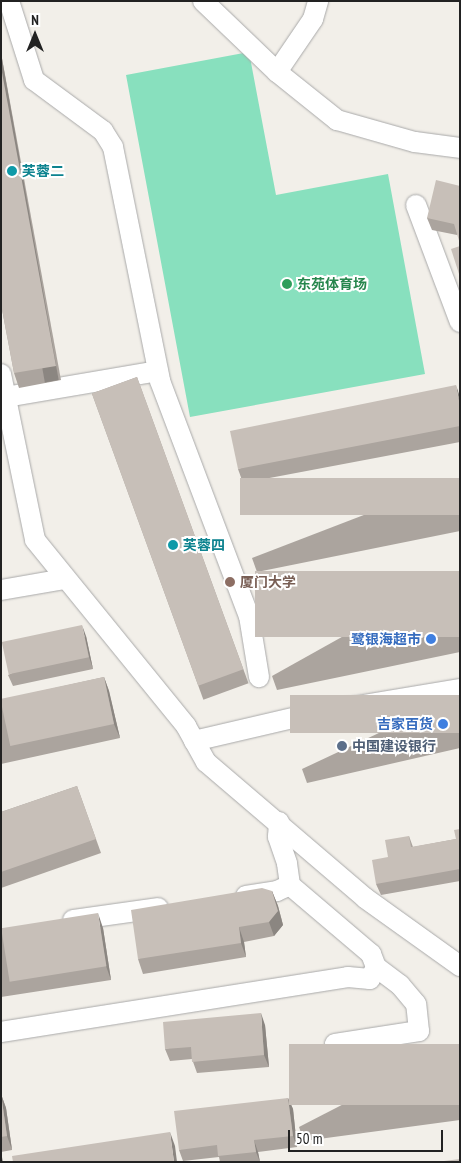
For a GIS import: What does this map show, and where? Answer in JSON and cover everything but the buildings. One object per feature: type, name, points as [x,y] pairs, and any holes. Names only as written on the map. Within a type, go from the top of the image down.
[{"type":"street","points":[[9,1],[34,80],[103,131],[113,147],[158,371],[249,616],[259,677]]},
{"type":"street","points":[[203,1],[277,72],[337,120],[415,142],[460,148]]},
{"type":"street","points":[[277,72],[313,19],[318,1]]},
{"type":"street","points":[[416,205],[460,322]]},
{"type":"street","points":[[6,397],[158,371]]},
{"type":"street","points":[[1,374],[35,540],[186,726],[206,762],[279,822],[365,898],[460,966]]},
{"type":"street","points":[[1,590],[65,579]]},
{"type":"street","points":[[194,741],[310,714],[460,690]]},
{"type":"street","points":[[279,822],[278,837],[287,863],[290,885],[356,938],[371,954],[376,967],[400,985],[416,1004],[419,1030],[335,1044]]},
{"type":"street","points":[[231,898],[277,891],[290,885]]},
{"type":"street","points":[[50,923],[175,906]]},
{"type":"street","points":[[1,1032],[348,977],[370,979],[376,967]]},
{"type":"green space","name":"东苑体育场","points":[[249,52],[276,195],[388,174],[425,374],[190,417],[126,75]]},
{"type":"place","name":"芙蓉二","points":[[12,171]]},
{"type":"place","name":"东苑体育场","points":[[287,284]]},
{"type":"place","name":"芙蓉四","points":[[173,545]]},
{"type":"place","name":"厦门大学","points":[[230,582]]},
{"type":"place","name":"鹭银海超市","points":[[431,639]]},
{"type":"place","name":"吉家百货","points":[[443,724]]},
{"type":"place","name":"中国建设银行","points":[[342,746]]}]
